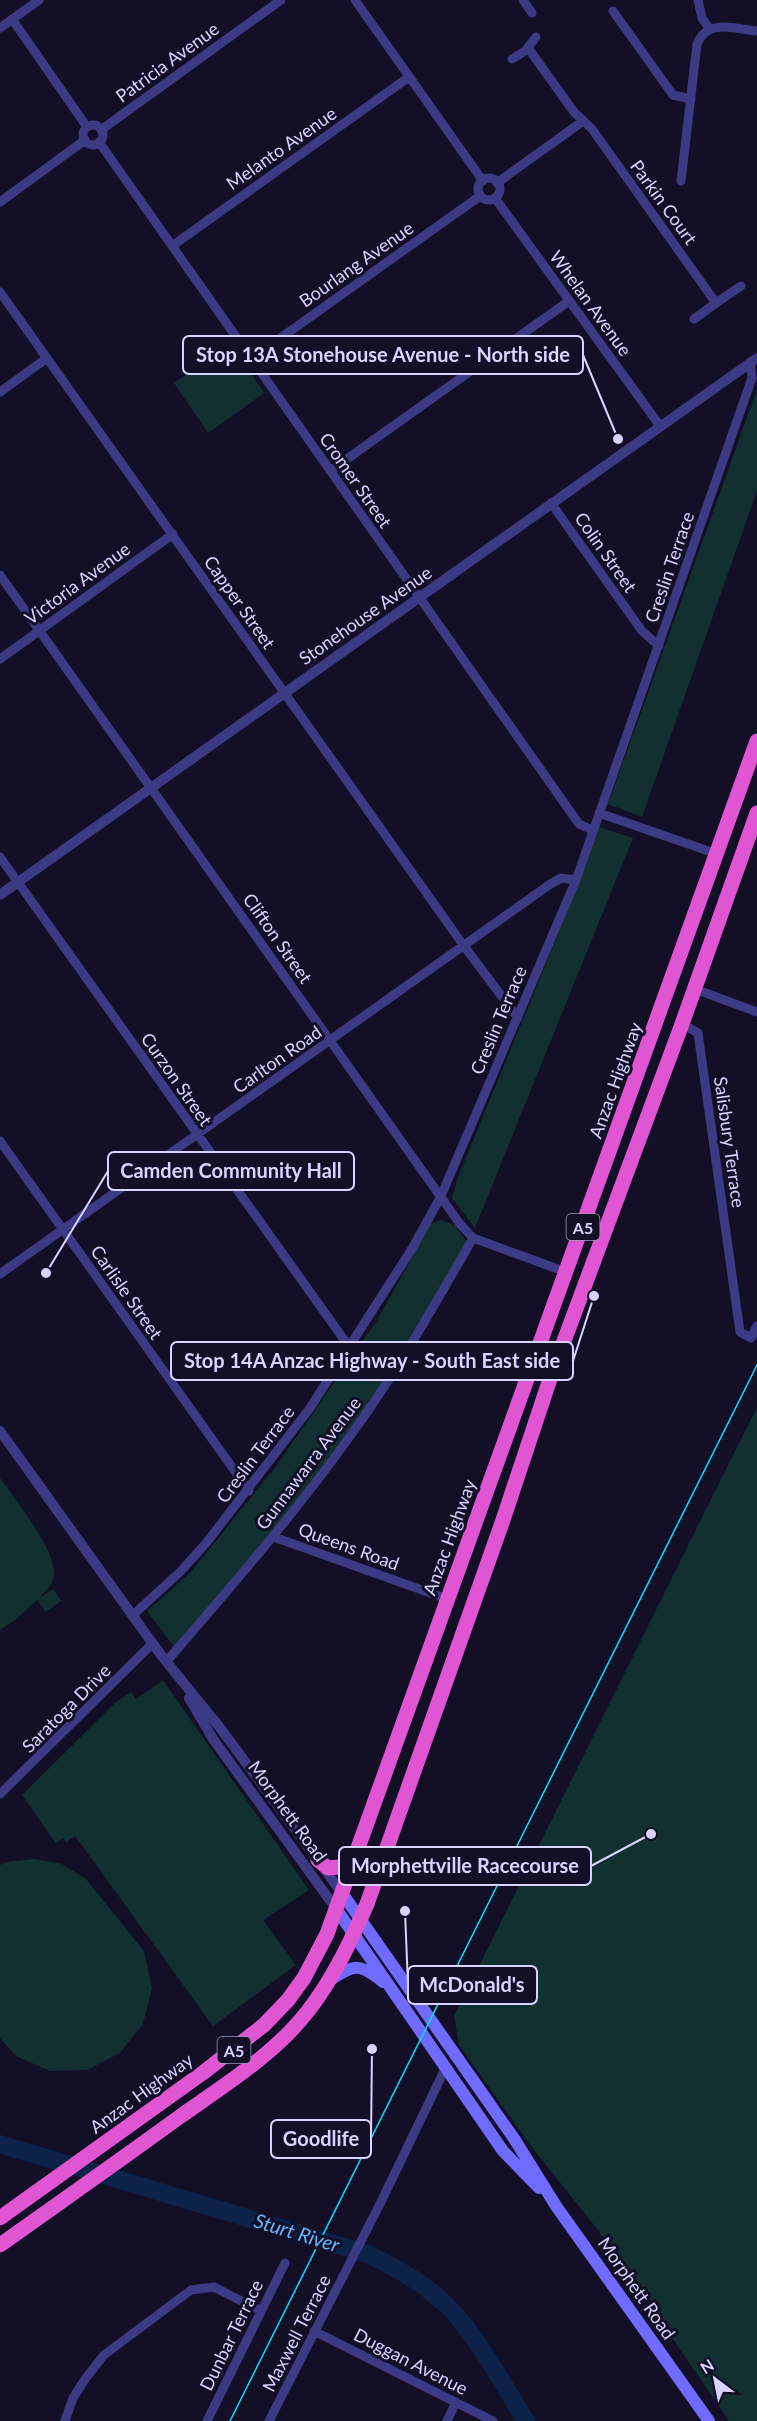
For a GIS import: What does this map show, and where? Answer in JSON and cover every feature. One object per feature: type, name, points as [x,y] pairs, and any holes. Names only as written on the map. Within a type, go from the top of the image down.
[{"type":"highway","name":"Anzac Highway","points":[[0,2218],[204,2072],[264,2025],[288,2000],[304,1978],[337,1910],[757,741]]},
{"type":"highway","name":"A5","points":[[0,2245],[218,2090],[278,2044],[308,2012],[330,1980],[361,1918],[495,1543],[551,1376],[682,1024],[757,813]]},
{"type":"highway","points":[[696,912],[709,918],[721,913]]},
{"type":"highway","points":[[684,945],[698,933],[708,934],[712,938]]},
{"type":"highway","points":[[597,1186],[606,1192],[613,1192],[621,1185]]},
{"type":"highway","points":[[584,1221],[605,1204],[613,1208]]},
{"type":"highway","points":[[482,1505],[488,1512],[496,1512],[512,1493]]},
{"type":"highway","points":[[464,1554],[470,1546],[481,1539],[495,1543]]},
{"type":"highway","points":[[318,1860],[328,1868],[352,1866]]},
{"type":"highway","points":[[204,2072],[218,2090]]},
{"type":"main road","name":"Morphett Road","points":[[342,1893],[515,2140],[556,2206],[709,2421]]},
{"type":"main road","name":"Morphett Road","points":[[337,1910],[503,2151],[556,2206]]},
{"type":"main road","points":[[330,1980],[357,1967],[366,1969],[393,1990]]},
{"type":"street","points":[[0,28],[39,0]]},
{"type":"street","name":"Patricia Avenue","points":[[101,130],[281,0]]},
{"type":"street","points":[[355,0],[483,181]]},
{"type":"street","points":[[523,0],[532,13]]},
{"type":"street","points":[[698,0],[702,18],[709,28]]},
{"type":"street","points":[[613,11],[673,95],[691,99]]},
{"type":"street","points":[[12,19],[87,127]]},
{"type":"street","points":[[681,181],[697,44],[700,36],[709,28],[714,27],[757,31]]},
{"type":"street","points":[[512,59],[528,48],[536,37]]},
{"type":"street","name":"Parkin Court","points":[[528,48],[574,112],[592,129],[717,303]]},
{"type":"street","name":"Melanto Avenue","points":[[172,246],[409,77]]},
{"type":"street","points":[[497,183],[583,121]]},
{"type":"street","points":[[95,125],[101,130],[102,136],[99,142],[92,144],[85,140],[83,133],[87,127],[95,125]]},
{"type":"street","points":[[0,202],[85,140]]},
{"type":"street","name":"Cromer Street","points":[[99,142],[579,824],[592,830]]},
{"type":"street","points":[[490,179],[497,183],[499,191],[495,198],[487,200],[480,196],[478,188],[483,181],[490,179]]},
{"type":"street","name":"Bourlang Avenue","points":[[251,358],[480,196]]},
{"type":"street","name":"Whelan Avenue","points":[[495,198],[660,426]]},
{"type":"street","points":[[694,319],[741,286]]},
{"type":"street","name":"Capper Street","points":[[0,292],[464,946],[518,1018]]},
{"type":"street","points":[[330,471],[569,301]]},
{"type":"street","points":[[0,392],[47,358]]},
{"type":"street","name":"Stonehouse Avenue","points":[[0,895],[755,359]]},
{"type":"street","name":"Creslin Terrace","points":[[133,1615],[181,1571],[249,1491],[310,1408],[350,1348],[417,1241],[441,1196],[576,880],[752,378],[755,359]]},
{"type":"street","name":"Colin Street","points":[[551,503],[642,631],[659,646]]},
{"type":"street","name":"Victoria Avenue","points":[[0,659],[173,534]]},
{"type":"street","name":"Clifton Street","points":[[0,575],[473,1238]]},
{"type":"street","points":[[599,813],[717,854]]},
{"type":"street","name":"Curzon Street","points":[[0,857],[350,1348]]},
{"type":"street","name":"Carlton Road","points":[[0,1274],[555,882],[561,878],[576,880]]},
{"type":"street","points":[[694,989],[757,1012]]},
{"type":"street","name":"Salisbury Terrace","points":[[682,1024],[698,1033],[740,1332],[751,1338],[757,1326]]},
{"type":"street","name":"Carlisle Street","points":[[0,1141],[249,1491]]},
{"type":"street","points":[[473,1238],[566,1272]]},
{"type":"street","name":"Gunnawarra Avenue","points":[[167,1663],[274,1537],[349,1438],[426,1319],[473,1238]]},
{"type":"street","name":"Morphett Road","points":[[0,1431],[153,1643],[213,1739],[337,1910]]},
{"type":"street","name":"Queens Road","points":[[274,1537],[447,1599]]},
{"type":"street","name":"Saratoga Drive","points":[[0,1794],[153,1643]]},
{"type":"street","name":"Morphett Road","points":[[167,1663],[221,1729],[342,1893]]},
{"type":"street","name":"Maxwell Terrace","points":[[269,2421],[363,2238],[446,2067]]},
{"type":"street","name":"Dunbar Terrace","points":[[207,2421],[285,2263]]},
{"type":"street","points":[[65,2421],[73,2398],[84,2379],[104,2355],[191,2290],[214,2287],[261,2311]]},
{"type":"street","name":"Duggan Avenue","points":[[314,2331],[493,2421]]},
{"type":"street","points":[[447,2421],[456,2402]]},
{"type":"green space","points":[[231,344],[264,393],[208,433],[174,383]]},
{"type":"green space","points":[[757,390],[757,491],[642,817],[608,804]]},
{"type":"green space","points":[[599,827],[633,838],[475,1228],[452,1198],[458,1177],[582,876]]},
{"type":"green space","points":[[440,1220],[455,1225],[467,1243],[361,1417],[271,1535],[175,1648],[147,1611],[191,1572],[277,1465],[378,1319],[430,1224]]},
{"type":"green space","points":[[757,1407],[757,2421],[729,2421],[598,2230],[530,2145],[459,2045],[454,2016]]},
{"type":"green space","points":[[0,1478],[49,1552],[54,1575],[52,1582],[39,1598],[53,1589],[61,1601],[46,1612],[37,1600],[0,1630]]},
{"type":"green space","points":[[163,1680],[309,1890],[263,1920],[296,1965],[213,2026],[75,1836],[66,1842],[63,1838],[56,1843],[22,1795],[116,1702],[131,1692],[136,1699]]},
{"type":"green space","points":[[34,1859],[62,1864],[86,1879],[144,1951],[152,1988],[143,2024],[120,2053],[87,2070],[50,2071],[16,2056],[0,2038],[0,1865],[6,1862]]},
{"type":"waterway","name":"Sturt River","points":[[0,2144],[368,2254],[380,2260],[425,2287],[446,2304],[484,2352],[526,2421]]},
{"type":"tram line","points":[[230,2421],[757,1365]]},
{"type":"place","name":"Stop 13A Stonehouse Avenue - North side","points":[[618,439]]},
{"type":"place","name":"Camden Community Hall","points":[[46,1273]]},
{"type":"place","name":"Stop 14A Anzac Highway - South East side","points":[[594,1296]]},
{"type":"place","name":"Morphettville Racecourse","points":[[651,1834]]},
{"type":"place","name":"McDonald's","points":[[405,1911]]},
{"type":"place","name":"Goodlife","points":[[372,2049]]}]
